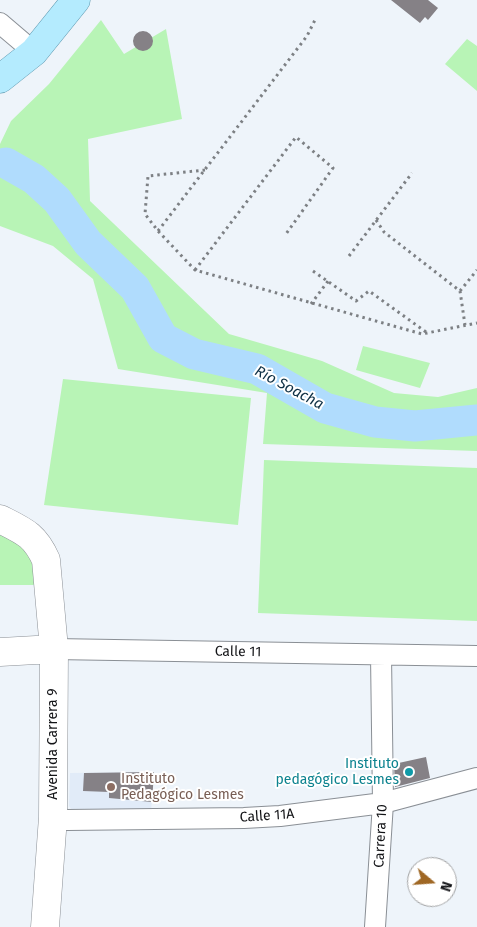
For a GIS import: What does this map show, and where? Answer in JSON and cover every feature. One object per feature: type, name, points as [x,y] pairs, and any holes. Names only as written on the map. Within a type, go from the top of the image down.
[{"type":"main road","points":[[0,79],[34,52],[76,0]]},
{"type":"main road","name":"Avenida Carrera 9","points":[[0,519],[26,532],[40,547],[46,560],[54,649],[53,817],[45,927]]},
{"type":"main road","name":"Calle 11","points":[[0,652],[54,649]]},
{"type":"street","points":[[0,22],[34,52]]},
{"type":"street","name":"Calle 11","points":[[54,649],[477,656]]},
{"type":"street","name":"Carrera 10","points":[[375,927],[383,803],[381,655]]},
{"type":"street","name":"Calle 11A","points":[[53,817],[67,820],[244,818],[383,803],[477,778]]},
{"type":"path","points":[[158,231],[307,36],[315,20]]},
{"type":"path","points":[[195,270],[296,137],[333,168],[286,234]]},
{"type":"path","points":[[205,170],[148,176],[145,214],[158,231],[195,270],[422,334],[477,323]]},
{"type":"path","points":[[348,256],[412,173]]},
{"type":"path","points":[[376,220],[384,232],[460,291],[465,325]]},
{"type":"path","points":[[460,291],[477,270]]},
{"type":"path","points":[[313,271],[356,301],[369,291],[427,333]]},
{"type":"path","points":[[311,304],[328,281]]},
{"type":"shaded area","name":"Instituto Pedagógico Lesmes","points":[[154,772],[151,812],[72,810],[69,806],[70,773]]},
{"type":"green space","points":[[101,20],[124,54],[166,29],[182,119],[88,139],[90,201],[229,334],[322,361],[394,393],[438,397],[477,388],[477,451],[263,444],[267,393],[118,369],[93,279],[53,246],[0,226],[0,144],[11,121],[49,84]]},
{"type":"green space","points":[[467,39],[477,46],[477,91],[445,64]]},
{"type":"green space","points":[[363,346],[430,363],[420,388],[356,370]]},
{"type":"green space","points":[[63,379],[251,398],[238,525],[44,505]]},
{"type":"green space","points":[[264,460],[477,468],[477,621],[258,613]]},
{"type":"green space","points":[[0,527],[30,551],[39,582],[33,585],[0,585]]},
{"type":"building","points":[[391,0],[428,0],[438,8],[428,20],[425,17],[420,23]]},
{"type":"building","points":[[143,31],[150,34],[153,41],[150,48],[143,51],[136,48],[133,41],[136,34]]},
{"type":"building","name":"Instituto pedagógico Lesmes","points":[[426,757],[430,778],[395,787],[394,764]]},
{"type":"building","points":[[154,772],[152,802],[109,798],[109,792],[83,791],[84,773]]},
{"type":"waterway","name":"Río Soacha","points":[[6,163],[34,179],[57,200],[88,243],[135,288],[163,338],[194,354],[257,369],[325,408],[375,422],[415,426],[477,420]]},
{"type":"place","name":"Instituto pedagógico Lesmes","points":[[409,772]]},
{"type":"place","name":"Instituto Pedagógico Lesmes","points":[[111,787]]}]
